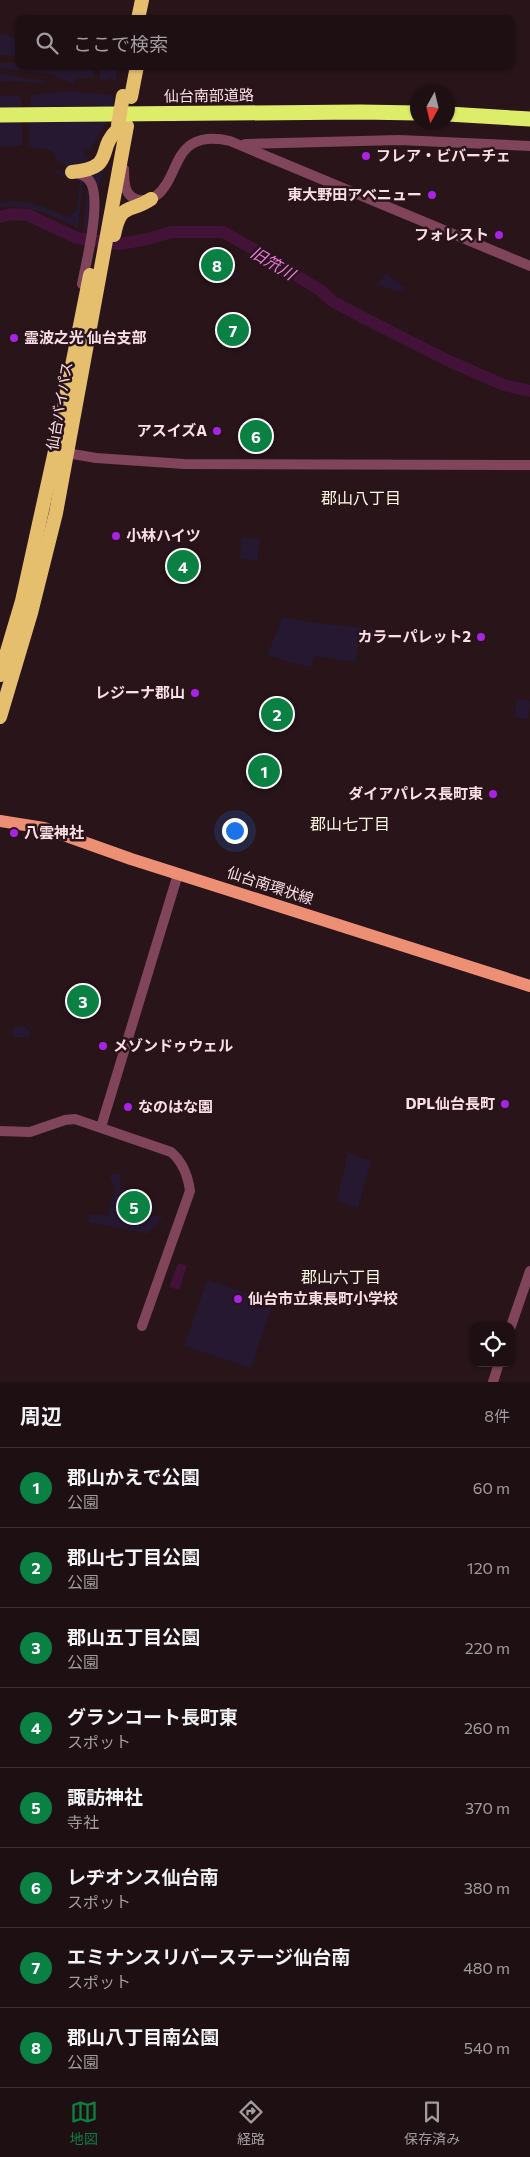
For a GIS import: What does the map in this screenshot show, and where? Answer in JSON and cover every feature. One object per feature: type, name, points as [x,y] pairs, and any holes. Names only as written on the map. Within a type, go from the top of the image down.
[{"type":"highway","points":[[139,15],[142,0]]},
{"type":"highway","points":[[147,15],[149,0]]},
{"type":"highway","points":[[95,272],[122,128],[128,90],[129,70]]},
{"type":"highway","points":[[128,90],[136,70]]},
{"type":"highway","name":"仙台南部道路","points":[[0,115],[410,113]]},
{"type":"highway","points":[[455,114],[530,119]]},
{"type":"highway","points":[[72,172],[91,168],[101,162],[111,136],[122,128]]},
{"type":"highway","points":[[104,224],[121,214],[125,209],[145,203],[151,199]]},
{"type":"highway","name":"仙台バイパス","points":[[0,674],[22,601],[61,452],[92,317],[95,272]]},
{"type":"highway","name":"仙台バイパス","points":[[0,717],[31,613],[56,513],[61,452],[76,344],[95,272]]},
{"type":"main road","name":"仙台南環状線","points":[[0,821],[44,828],[122,856],[530,986]]},
{"type":"street","points":[[122,128],[124,184],[132,198],[138,200],[151,199],[160,193],[190,145],[210,138],[220,138],[241,144],[530,266]]},
{"type":"street","points":[[241,144],[399,140],[530,146]]},
{"type":"street","points":[[72,172],[88,179],[92,184],[95,205],[104,224],[95,272]]},
{"type":"street","points":[[61,452],[96,458],[184,464],[530,465]]},
{"type":"street","points":[[102,1127],[178,874]]},
{"type":"street","points":[[0,1131],[30,1132],[75,1119],[172,1152],[182,1165],[189,1180],[190,1191],[142,1326]]},
{"type":"street","points":[[512,1322],[530,1271]]},
{"type":"street","points":[[493,1382],[498,1367]]},
{"type":"shaded area","points":[[6,34],[15,39],[15,56],[0,55],[0,35]]},
{"type":"shaded area","points":[[0,63],[15,63],[15,70],[0,68]]},
{"type":"shaded area","points":[[17,70],[94,70],[93,78],[75,78],[74,84],[51,74]]},
{"type":"shaded area","points":[[100,70],[117,70],[116,80],[112,80],[112,77],[109,77],[109,80],[99,79]]},
{"type":"shaded area","points":[[0,74],[44,81],[46,83],[0,81]]},
{"type":"shaded area","points":[[64,91],[111,95],[114,99],[110,109],[100,110],[100,105],[29,107],[32,95]]},
{"type":"shaded area","points":[[0,96],[18,96],[21,98],[21,108],[0,107]]},
{"type":"shaded area","points":[[108,119],[90,149],[85,149],[84,156],[88,157],[85,166],[64,165],[58,161],[51,151],[30,147],[29,145],[28,120]]},
{"type":"shaded area","points":[[22,122],[22,146],[0,147],[0,123]]},
{"type":"shaded area","points":[[106,163],[98,187],[86,173]]},
{"type":"shaded area","points":[[53,167],[83,182],[78,228],[31,209],[0,207],[0,203],[9,201],[27,202],[69,217],[77,210],[80,181],[58,175]]},
{"type":"shaded area","points":[[87,187],[91,206],[88,231],[83,230]]},
{"type":"shaded area","points":[[211,249],[226,263],[225,268],[237,274],[236,278],[208,274]]},
{"type":"shaded area","points":[[387,274],[405,288],[402,292],[379,286],[378,283]]},
{"type":"shaded area","points":[[242,537],[260,539],[257,561],[239,558]]},
{"type":"shaded area","points":[[283,617],[309,622],[383,630],[383,635],[360,634],[356,662],[315,656],[311,667],[267,655]]},
{"type":"shaded area","points":[[516,699],[530,701],[528,719],[515,717]]},
{"type":"shaded area","points":[[272,704],[288,711],[283,724],[266,717]]},
{"type":"shaded area","points":[[252,764],[278,768],[278,777],[262,774],[258,777],[250,775]]},
{"type":"shaded area","points":[[77,990],[92,992],[88,1013],[77,1012],[74,1009]]},
{"type":"shaded area","points":[[13,1026],[25,1027],[30,1031],[29,1037],[13,1037]]},
{"type":"shaded area","points":[[348,1153],[371,1161],[358,1208],[337,1201]]},
{"type":"shaded area","points":[[111,1174],[121,1174],[120,1189],[128,1190],[126,1220],[143,1222],[145,1215],[163,1216],[147,1234],[88,1222],[89,1214],[108,1216],[115,1187],[110,1178]]},
{"type":"shaded area","points":[[178,1263],[187,1266],[179,1290],[169,1287]]},
{"type":"shaded area","points":[[207,1280],[273,1302],[251,1368],[184,1346]]},
{"type":"waterway","name":"旧笊川","points":[[0,217],[11,214],[28,215],[77,238],[120,244],[148,239],[171,232],[223,232],[320,290],[332,301],[362,317],[449,361],[504,385],[530,391]]},
{"type":"place","name":"フレア・ビバーチェ","points":[[366,156]]},
{"type":"place","name":"東大野田アベニュー","points":[[432,195]]},
{"type":"place","name":"フォレスト","points":[[499,235]]},
{"type":"place","name":"郡山八丁目南公園","points":[[217,265]]},
{"type":"place","name":"エミナンスリバーステージ仙台南","points":[[233,330]]},
{"type":"place","name":"霊波之光 仙台支部","points":[[14,338]]},
{"type":"place","name":"アスイズA","points":[[217,431]]},
{"type":"place","name":"レヂオンス仙台南","points":[[256,436]]},
{"type":"place","name":"小林ハイツ","points":[[116,536]]},
{"type":"place","name":"グランコート長町東","points":[[183,566]]},
{"type":"place","name":"カラーパレット2","points":[[481,637]]},
{"type":"place","name":"レジーナ郡山","points":[[195,693]]},
{"type":"place","name":"郡山七丁目公園","points":[[277,714]]},
{"type":"place","name":"郡山かえで公園","points":[[264,771]]},
{"type":"place","name":"ダイアパレス長町東","points":[[493,794]]},
{"type":"place","name":"八雲神社","points":[[14,833]]},
{"type":"place","name":"郡山五丁目公園","points":[[83,1001]]},
{"type":"place","name":"メゾンドゥウェル","points":[[103,1046]]},
{"type":"place","name":"DPL仙台長町","points":[[505,1104]]},
{"type":"place","name":"なのはな園","points":[[128,1107]]},
{"type":"place","name":"諏訪神社","points":[[134,1207]]},
{"type":"place","name":"仙台市立東長町小学校","points":[[238,1299]]},
{"type":"district","name":"郡山八丁目","points":[[361,498]]},
{"type":"district","name":"郡山七丁目","points":[[350,824]]},
{"type":"district","name":"郡山六丁目","points":[[341,1277]]}]
